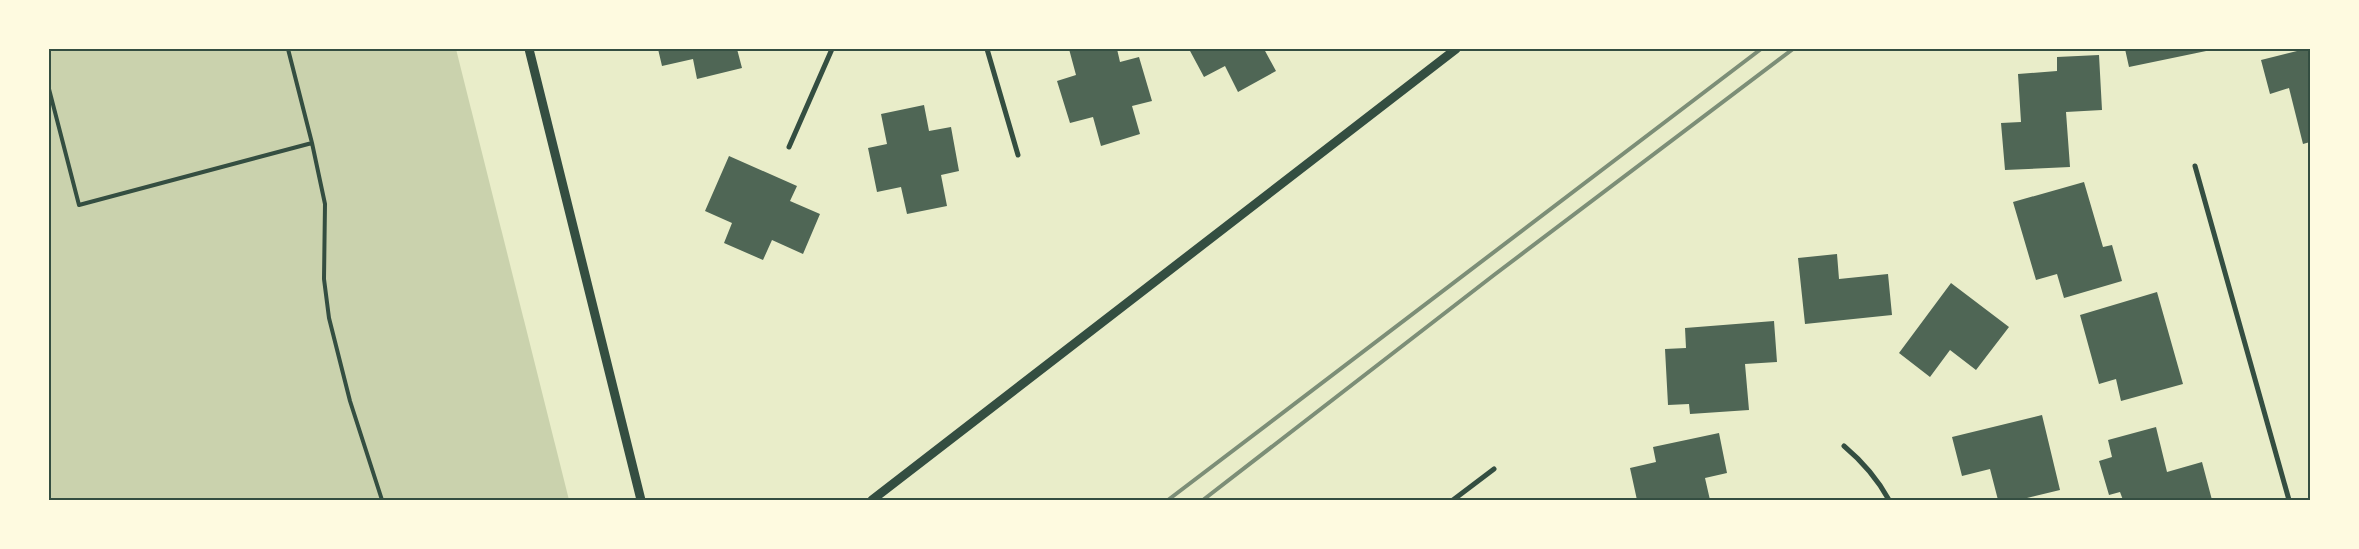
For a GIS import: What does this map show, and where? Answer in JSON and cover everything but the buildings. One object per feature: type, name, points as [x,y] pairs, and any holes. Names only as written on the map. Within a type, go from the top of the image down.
[{"type":"street","points":[[529,49],[641,500]]},
{"type":"street","points":[[789,146],[832,49]]},
{"type":"street","points":[[987,49],[1018,155]]},
{"type":"street","points":[[872,500],[1456,49]]},
{"type":"street","points":[[2195,166],[2289,500]]},
{"type":"street","points":[[1844,446],[1864,463],[1879,482],[1889,500]]},
{"type":"street","points":[[1453,500],[1494,469]]},
{"type":"lane","points":[[288,49],[312,142],[325,204],[324,279],[329,318],[350,401],[382,500]]},
{"type":"lane","points":[[49,89],[79,205],[312,142]]},
{"type":"green space","points":[[49,49],[456,49],[569,500],[49,500]]},
{"type":"railway","points":[[1168,500],[1761,49]]},
{"type":"railway","points":[[1203,500],[1494,275],[1793,49]]}]
